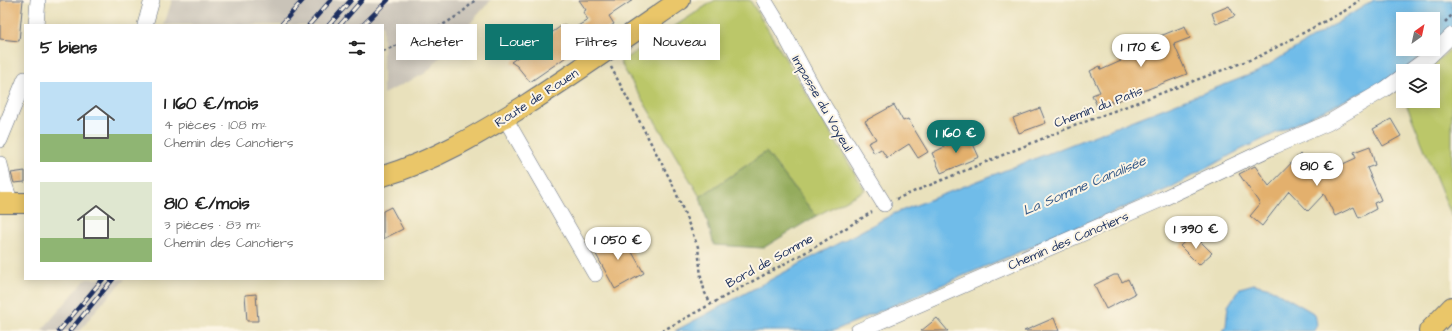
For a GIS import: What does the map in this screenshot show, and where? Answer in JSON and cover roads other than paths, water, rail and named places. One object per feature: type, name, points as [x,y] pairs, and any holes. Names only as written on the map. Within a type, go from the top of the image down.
[{"type":"main road","name":"Route de Rouen","points":[[384,176],[435,157],[454,148],[505,118],[680,0]]},
{"type":"main road","points":[[1430,331],[1452,307]]},
{"type":"street","points":[[36,24],[38,0]]},
{"type":"street","points":[[145,24],[152,0]]},
{"type":"street","name":"Impasse du Voyeul","points":[[764,0],[781,28],[817,95],[884,204]]},
{"type":"street","points":[[1420,64],[1430,57],[1452,35]]},
{"type":"street","points":[[0,140],[24,81]]},
{"type":"street","name":"Chemin des Canotiers","points":[[858,331],[1162,199],[1328,123],[1386,89],[1396,81]]},
{"type":"street","points":[[505,118],[595,274]]},
{"type":"street","points":[[0,164],[4,184],[12,203]]},
{"type":"water","name":"La Somme Canalisée","points":[[1374,0],[1452,0],[1452,27],[1440,38],[1440,12],[1396,12],[1396,56],[1421,56],[1412,64],[1396,64],[1396,75],[1390,79],[1238,151],[1170,188],[833,331],[675,331],[893,214],[1257,72]]},
{"type":"water","points":[[1254,284],[1270,288],[1315,314],[1317,325],[1314,331],[1222,331],[1226,326],[1228,306],[1240,288]]},
{"type":"railway","points":[[282,24],[303,0]]},
{"type":"railway","points":[[310,24],[331,0]]},
{"type":"railway","points":[[330,24],[351,0]]},
{"type":"railway","points":[[341,24],[362,0]]},
{"type":"railway","points":[[364,24],[388,0]]},
{"type":"railway","points":[[59,331],[102,280]]},
{"type":"railway","points":[[70,331],[112,280]]}]
